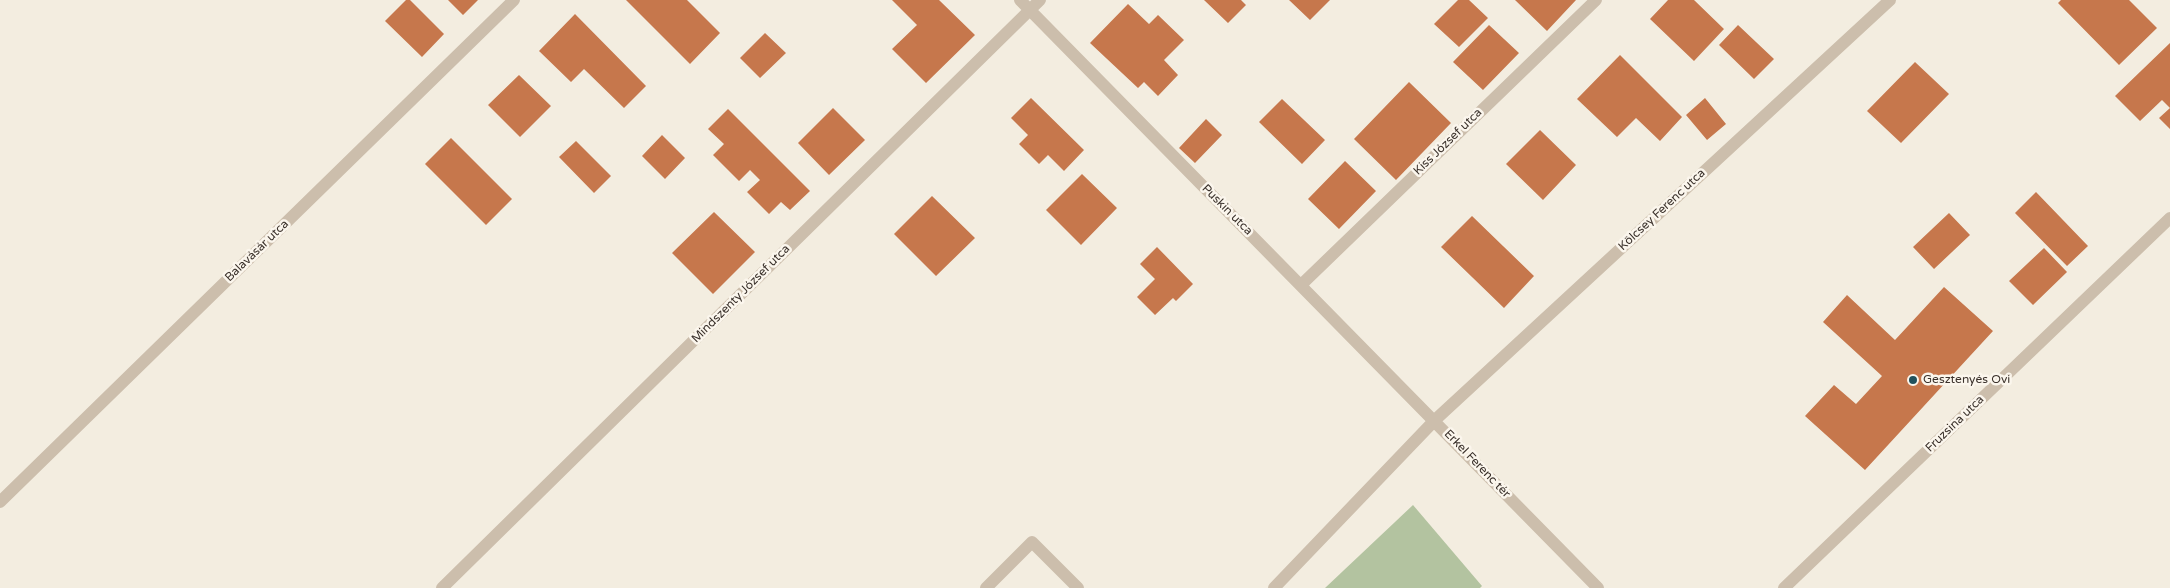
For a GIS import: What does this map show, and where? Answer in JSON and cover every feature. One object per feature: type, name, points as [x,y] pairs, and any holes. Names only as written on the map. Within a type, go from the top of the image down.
[{"type":"street","name":"Balavásár utca","points":[[0,502],[514,0]]},
{"type":"street","name":"Puskin utca","points":[[1020,0],[1434,420]]},
{"type":"street","name":"Mindszenty József utca","points":[[442,588],[1040,0]]},
{"type":"street","name":"Kiss József utca","points":[[1300,285],[1596,0]]},
{"type":"street","name":"Kölcsey Ferenc utca","points":[[1434,420],[1890,0]]},
{"type":"street","name":"Fruzsina utca","points":[[1784,588],[2170,218]]},
{"type":"street","name":"Erkel Ferenc tér","points":[[1274,588],[1434,420],[1598,588]]},
{"type":"street","points":[[986,588],[1032,542],[1078,588]]},
{"type":"green space","points":[[1413,505],[1482,586],[1480,588],[1325,588]]},
{"type":"building","points":[[406,0],[410,0],[444,34],[422,57],[385,21]]},
{"type":"building","points":[[448,0],[478,0],[463,15]]},
{"type":"building","points":[[626,0],[687,0],[720,33],[690,64]]},
{"type":"building","points":[[892,0],[939,0],[975,35],[926,83],[892,49],[917,25]]},
{"type":"building","points":[[1204,0],[1241,0],[1246,5],[1228,23]]},
{"type":"building","points":[[1289,0],[1330,0],[1310,20]]},
{"type":"building","points":[[1458,0],[1469,0],[1488,18],[1459,47],[1434,24]]},
{"type":"building","points":[[1515,0],[1576,0],[1547,31]]},
{"type":"building","points":[[1668,0],[1694,0],[1724,29],[1694,61],[1650,19]]},
{"type":"building","points":[[2061,0],[2129,0],[2157,28],[2119,65],[2058,3]]},
{"type":"building","points":[[1128,4],[1149,24],[1158,15],[1184,40],[1164,60],[1178,75],[1158,96],[1144,82],[1138,88],[1090,43]]},
{"type":"building","points":[[575,14],[646,86],[624,108],[584,69],[571,82],[539,51]]},
{"type":"building","points":[[1489,25],[1519,53],[1483,90],[1453,62]]},
{"type":"building","points":[[1738,25],[1774,59],[1754,79],[1719,45]]},
{"type":"building","points":[[765,33],[786,53],[760,78],[740,58]]},
{"type":"building","points":[[2170,43],[2170,108],[2162,100],[2140,121],[2115,96]]},
{"type":"building","points":[[1620,55],[1682,117],[1660,141],[1636,118],[1617,137],[1577,99]]},
{"type":"building","points":[[1915,62],[1949,94],[1901,143],[1867,111]]},
{"type":"building","points":[[519,75],[551,106],[520,137],[488,105]]},
{"type":"building","points":[[1409,82],[1451,123],[1396,180],[1354,139]]},
{"type":"building","points":[[1031,98],[1084,150],[1064,171],[1048,155],[1039,164],[1019,144],[1028,135],[1011,118]]},
{"type":"building","points":[[1705,98],[1726,124],[1707,140],[1686,115]]},
{"type":"building","points":[[1282,99],[1325,140],[1302,164],[1259,122]]},
{"type":"building","points":[[833,108],[865,140],[829,175],[798,143]]},
{"type":"building","points":[[2170,108],[2170,129],[2159,118]]},
{"type":"building","points":[[728,109],[810,191],[790,210],[781,202],[769,214],[747,192],[760,180],[750,170],[739,181],[713,155],[724,144],[708,129]]},
{"type":"building","points":[[1206,119],[1222,135],[1195,163],[1179,148]]},
{"type":"building","points":[[1540,130],[1576,165],[1543,200],[1506,164]]},
{"type":"building","points":[[662,135],[685,158],[665,179],[642,156]]},
{"type":"building","points":[[451,138],[512,199],[486,225],[425,164]]},
{"type":"building","points":[[576,141],[611,176],[594,193],[559,157]]},
{"type":"building","points":[[1345,161],[1376,191],[1339,229],[1308,199]]},
{"type":"building","points":[[1082,174],[1117,208],[1081,245],[1046,210]]},
{"type":"building","points":[[2036,192],[2088,246],[2067,266],[2015,213]]},
{"type":"building","points":[[932,196],[975,238],[936,276],[894,234]]},
{"type":"building","points":[[714,212],[755,252],[713,294],[672,253]]},
{"type":"building","points":[[1949,213],[1970,235],[1934,269],[1913,247]]},
{"type":"building","points":[[1472,216],[1534,276],[1504,308],[1441,247]]},
{"type":"building","points":[[1157,247],[1193,284],[1176,301],[1173,298],[1155,315],[1137,297],[1155,279],[1140,264]]},
{"type":"building","points":[[2044,248],[2067,272],[2033,305],[2009,281]]},
{"type":"building","name":"Gesztenyés Ovi","points":[[1944,287],[1993,331],[1865,470],[1805,416],[1834,385],[1856,404],[1882,376],[1823,322],[1847,295],[1895,340]]},
{"type":"place","name":"Gesztenyés Ovi","points":[[1913,380]]}]
